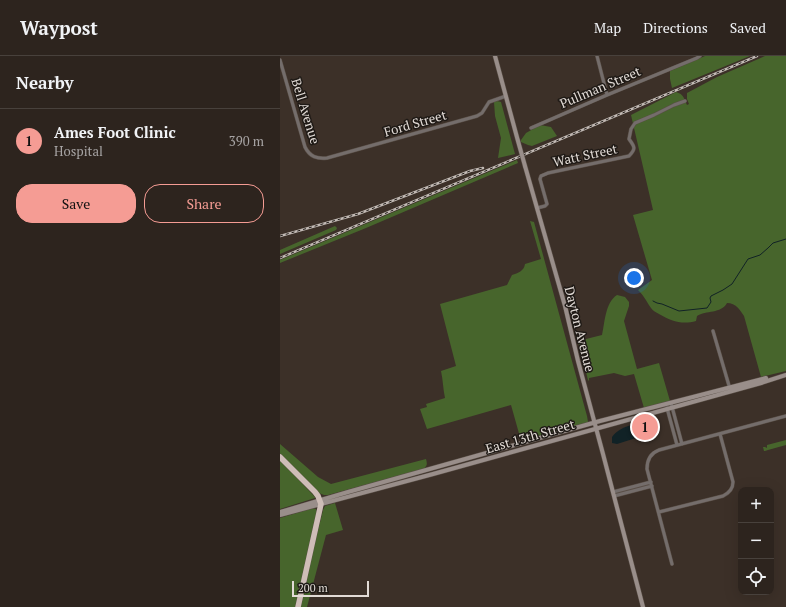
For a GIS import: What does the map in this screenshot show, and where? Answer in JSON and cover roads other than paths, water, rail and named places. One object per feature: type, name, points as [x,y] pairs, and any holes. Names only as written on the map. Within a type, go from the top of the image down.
[{"type":"highway","points":[[280,457],[315,492],[321,502],[298,607]]},
{"type":"main road","name":"Dayton Avenue","points":[[495,56],[565,306],[578,361],[643,607]]},
{"type":"main road","name":"East 13th Street","points":[[280,513],[433,474],[596,425],[786,374]]},
{"type":"street","points":[[597,56],[607,95]]},
{"type":"street","name":"Pullman Street","points":[[531,128],[700,56]]},
{"type":"street","name":"Bell Avenue","points":[[280,60],[305,147],[312,156],[322,159]]},
{"type":"street","name":"Ford Street","points":[[322,159],[477,116],[482,113],[491,100],[506,96]]},
{"type":"street","name":"Watt Street","points":[[537,208],[547,204],[540,179],[541,176],[548,173],[629,156],[633,152],[634,148],[629,139],[631,129],[635,123],[685,101]]},
{"type":"street","points":[[713,331],[730,389]]},
{"type":"street","points":[[672,405],[682,444]]},
{"type":"street","points":[[666,406],[677,445]]},
{"type":"street","points":[[672,564],[647,469],[650,457],[656,451],[786,416]]},
{"type":"street","points":[[659,512],[723,496],[729,492],[733,486],[720,434]]},
{"type":"street","points":[[613,494],[651,482]]},
{"type":"street","points":[[613,494],[652,486]]},
{"type":"waterway","points":[[653,301],[679,311],[707,308],[711,302],[711,296],[732,284],[748,259],[760,255],[773,243],[786,239]]},
{"type":"railway","points":[[280,258],[757,56]]},
{"type":"railway","points":[[280,236],[358,214],[470,171],[483,168]]},
{"type":"place","name":"Ames Foot Clinic","points":[[645,427]]}]
